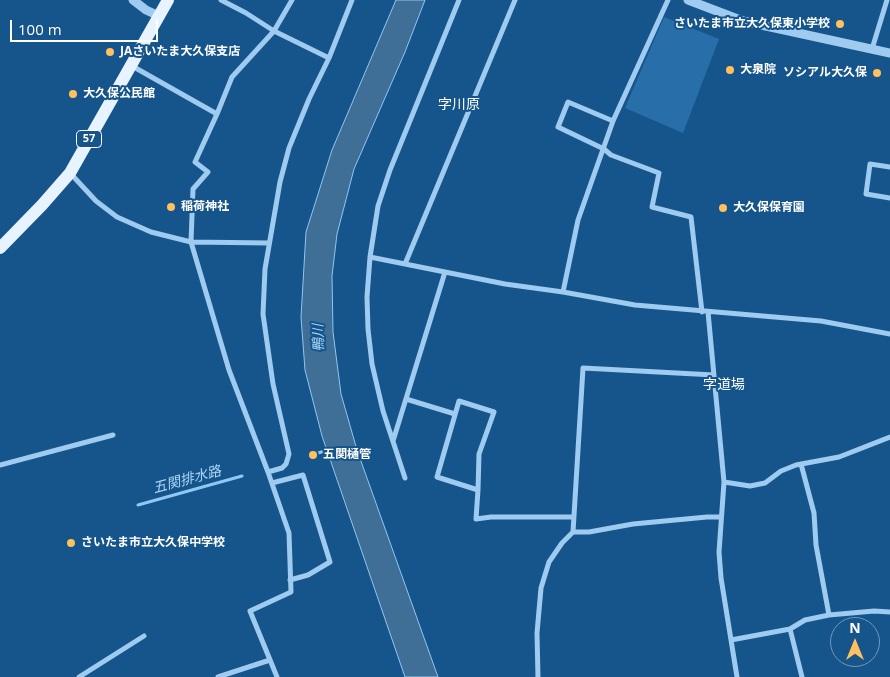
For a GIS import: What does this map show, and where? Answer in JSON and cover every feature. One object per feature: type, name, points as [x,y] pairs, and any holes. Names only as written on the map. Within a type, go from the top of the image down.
[{"type":"main road","name":"57","points":[[0,248],[48,200],[70,173],[168,0]]},
{"type":"street","points":[[133,0],[146,10],[159,16]]},
{"type":"street","points":[[221,0],[228,1],[274,31],[329,58]]},
{"type":"street","points":[[276,677],[250,610],[290,592],[289,533],[229,370],[191,242],[193,189],[208,172],[195,162],[232,77],[274,31],[292,0]]},
{"type":"street","points":[[268,472],[282,468],[286,464],[289,454],[272,384],[262,314],[264,270],[280,182],[289,148],[309,99],[329,58],[352,0]]},
{"type":"street","points":[[405,478],[383,411],[372,364],[367,297],[370,257],[378,206],[390,170],[459,0]]},
{"type":"street","points":[[405,264],[515,0]]},
{"type":"street","points":[[563,292],[578,220],[613,122],[668,0]]},
{"type":"street","points":[[688,0],[743,21],[890,52]]},
{"type":"street","points":[[872,49],[887,0]]},
{"type":"street","points":[[131,66],[217,114]]},
{"type":"street","points":[[613,122],[568,102],[558,127],[604,149],[611,155],[659,173],[652,207],[691,217],[714,375],[724,482],[719,552],[720,573],[737,677]]},
{"type":"street","points":[[890,167],[870,164],[866,194],[890,198]]},
{"type":"street","points":[[70,173],[96,200],[117,217],[151,232],[191,242],[269,243]]},
{"type":"street","points":[[370,257],[505,284],[635,305],[821,321],[890,334]]},
{"type":"street","points":[[393,441],[445,272]]},
{"type":"street","points":[[538,677],[537,633],[541,588],[550,562],[562,543],[573,532],[583,368],[714,375]]},
{"type":"street","points":[[406,399],[455,414]]},
{"type":"street","points":[[478,490],[437,477],[459,401],[494,412],[479,454],[478,490],[476,519],[490,517],[574,517]]},
{"type":"street","points":[[0,465],[113,435]]},
{"type":"street","points":[[724,482],[750,486],[766,483],[781,471],[801,464],[839,457],[890,438]]},
{"type":"street","points":[[801,464],[814,513],[816,545],[829,615]]},
{"type":"street","points":[[272,483],[304,475],[330,562],[308,575],[290,580]]},
{"type":"street","points":[[573,532],[589,532],[633,524],[706,516],[722,517]]},
{"type":"street","points":[[731,640],[790,629],[805,620],[829,615],[874,611],[890,612]]},
{"type":"street","points":[[790,629],[802,677]]},
{"type":"street","points":[[79,677],[144,636]]},
{"type":"street","points":[[218,677],[270,660]]},
{"type":"shaded area","points":[[664,17],[719,39],[683,133],[625,108]]},
{"type":"water","name":"鴨川","points":[[396,0],[425,0],[405,52],[354,169],[337,234],[332,276],[333,332],[341,394],[357,450],[438,677],[405,677],[322,436],[305,370],[301,317],[306,232],[332,150]]},
{"type":"waterway","name":"五関排水路","points":[[315,454],[331,449]]},
{"type":"waterway","name":"五関排水路","points":[[138,505],[242,476]]},
{"type":"place","name":"さいたま市立大久保東小学校","points":[[840,24]]},
{"type":"place","name":"JAさいたま大久保支店","points":[[110,52]]},
{"type":"place","name":"大泉院","points":[[730,70]]},
{"type":"place","name":"ソシアル大久保","points":[[877,73]]},
{"type":"place","name":"大久保公民館","points":[[73,94]]},
{"type":"place","name":"稲荷神社","points":[[171,207]]},
{"type":"place","name":"大久保保育園","points":[[723,208]]},
{"type":"place","name":"五関樋管","points":[[313,455]]},
{"type":"place","name":"さいたま市立大久保中学校","points":[[71,543]]},
{"type":"district","name":"字川原","points":[[459,105]]},
{"type":"district","name":"字道場","points":[[724,385]]}]
